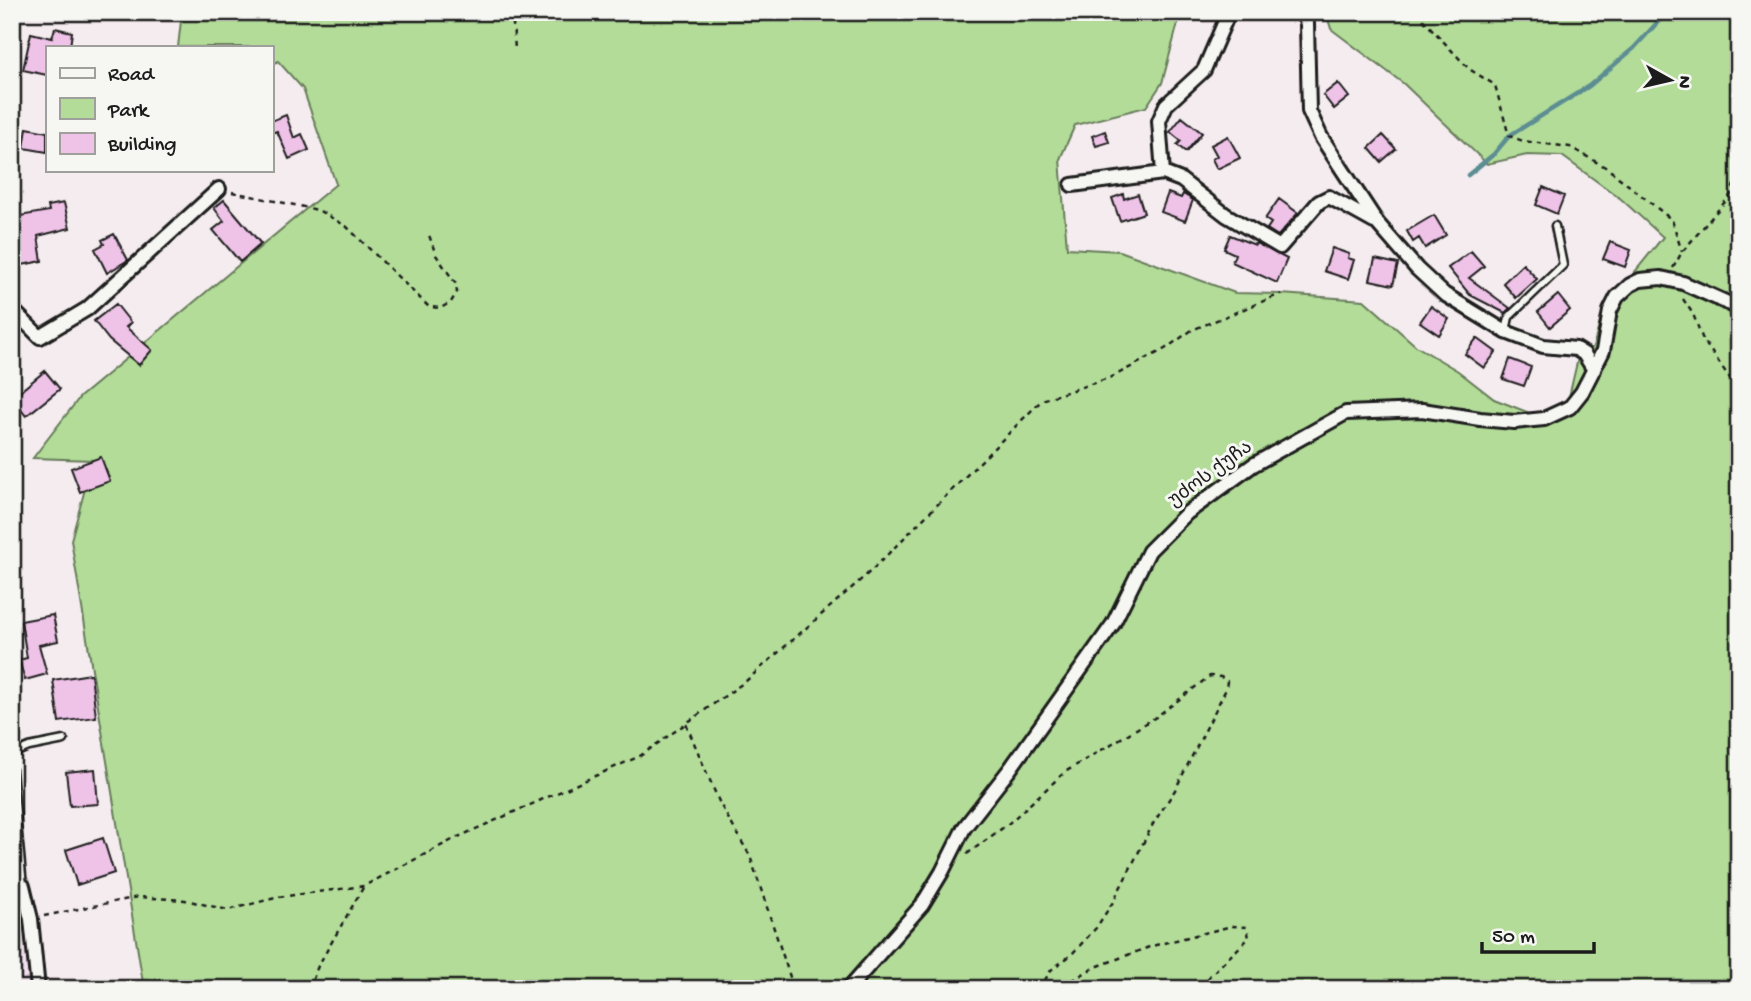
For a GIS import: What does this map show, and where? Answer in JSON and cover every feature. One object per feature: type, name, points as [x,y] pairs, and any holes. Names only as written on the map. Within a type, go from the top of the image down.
[{"type":"street","points":[[1163,173],[1159,121],[1166,105],[1204,70],[1229,12]]},
{"type":"street","points":[[1303,12],[1307,24],[1309,111],[1321,137],[1378,224],[1417,269],[1444,294],[1506,332],[1543,345],[1576,349],[1584,354],[1594,370]]},
{"type":"street","points":[[1072,185],[1163,173],[1181,180],[1226,215],[1280,247],[1319,202],[1329,197],[1378,224]]},
{"type":"street","points":[[12,309],[40,337],[87,309],[219,189]]},
{"type":"street","name":"უძოს ქუჩა","points":[[848,989],[922,905],[964,828],[1018,758],[1113,624],[1149,551],[1187,513],[1253,465],[1346,413],[1422,410],[1514,422],[1544,419],[1570,407],[1582,392],[1603,351],[1610,311],[1617,297],[1640,279],[1667,278],[1739,308]]},
{"type":"street","points":[[17,884],[31,919],[38,989]]},
{"type":"lane","points":[[1506,332],[1509,317],[1563,265],[1555,226]]},
{"type":"lane","points":[[12,757],[12,754],[29,747],[64,740]]},
{"type":"lane","points":[[12,770],[17,884]]},
{"type":"path","points":[[512,12],[515,49]]},
{"type":"path","points":[[1416,12],[1469,69],[1495,85],[1509,136],[1523,141],[1570,147],[1607,168],[1672,220],[1682,252]]},
{"type":"path","points":[[1739,171],[1730,196],[1682,252],[1667,278],[1693,314],[1703,340],[1739,391]]},
{"type":"path","points":[[219,189],[318,210],[330,215],[346,226],[429,307],[440,308],[452,302],[457,292],[456,284],[436,255],[429,236]]},
{"type":"path","points":[[31,919],[138,897],[185,900],[228,910],[279,897],[364,886],[458,837],[640,756],[746,681],[872,570],[1042,400],[1112,377],[1165,349],[1192,330],[1282,294]]},
{"type":"path","points":[[964,856],[1008,824],[1065,772],[1156,717],[1210,676],[1221,677],[1227,681],[1227,689],[1175,790],[1153,824],[1112,902],[1096,928],[1071,955],[1051,970],[1045,980],[1045,988],[1068,983],[1093,968],[1152,946],[1232,926],[1247,927],[1249,938],[1196,989]]},
{"type":"path","points":[[686,724],[720,804],[750,856],[794,989]]},
{"type":"path","points":[[309,989],[318,966],[364,886]]},
{"type":"shaded area","points":[[12,901],[25,914],[33,989],[12,989]]},
{"type":"green space","points":[[182,12],[1181,12],[1162,83],[1146,107],[1075,125],[1060,159],[1067,248],[1120,251],[1235,293],[1364,300],[1416,346],[1458,371],[1494,399],[1532,414],[1566,404],[1578,358],[1593,347],[1606,301],[1626,283],[1663,237],[1621,199],[1562,156],[1527,155],[1487,164],[1404,84],[1331,29],[1326,12],[1739,12],[1739,989],[144,989],[71,540],[93,460],[33,458],[80,397],[336,184],[303,89],[278,61],[273,65],[273,46],[178,46]]},
{"type":"building","points":[[55,28],[72,32],[70,46],[46,46],[46,75],[23,70],[31,33],[52,38]]},
{"type":"building","points":[[1338,83],[1349,97],[1334,109],[1323,95]]},
{"type":"building","points":[[286,115],[294,138],[302,134],[309,150],[289,159],[277,131],[273,132],[273,120]]},
{"type":"building","points":[[1182,117],[1202,133],[1186,152],[1177,145],[1181,141],[1170,132]]},
{"type":"building","points":[[27,128],[46,132],[46,152],[24,148]]},
{"type":"building","points":[[1105,131],[1109,142],[1096,146],[1092,136]]},
{"type":"building","points":[[1383,135],[1396,149],[1381,162],[1369,148]]},
{"type":"building","points":[[1228,136],[1240,158],[1217,169],[1212,159],[1217,156],[1211,145]]},
{"type":"building","points":[[1543,187],[1564,196],[1557,214],[1536,205]]},
{"type":"building","points":[[1168,193],[1181,198],[1183,194],[1193,200],[1185,221],[1161,212]]},
{"type":"building","points":[[1123,194],[1124,199],[1138,194],[1144,213],[1120,221],[1112,198]]},
{"type":"building","points":[[1279,199],[1298,213],[1278,236],[1267,229],[1271,223],[1265,219]]},
{"type":"building","points":[[224,200],[261,244],[240,262],[213,230],[224,221],[214,208]]},
{"type":"building","points":[[64,203],[70,228],[38,236],[42,261],[22,265],[14,217],[49,211],[48,206]]},
{"type":"building","points":[[1434,215],[1446,235],[1425,248],[1419,238],[1413,242],[1407,231]]},
{"type":"building","points":[[114,234],[128,260],[107,273],[95,249],[104,244],[102,240]]},
{"type":"building","points":[[1230,235],[1255,245],[1256,243],[1287,259],[1277,283],[1232,262],[1235,254],[1224,249]]},
{"type":"building","points":[[1610,242],[1631,250],[1625,267],[1603,259]]},
{"type":"building","points":[[1332,248],[1349,254],[1348,258],[1354,260],[1348,279],[1324,271]]},
{"type":"building","points":[[1471,251],[1484,266],[1469,278],[1510,308],[1505,313],[1470,295],[1448,268]]},
{"type":"building","points":[[1375,259],[1398,264],[1393,285],[1370,280]]},
{"type":"building","points":[[1523,264],[1537,279],[1516,298],[1503,283]]},
{"type":"building","points":[[1558,295],[1570,310],[1550,327],[1538,312]]},
{"type":"building","points":[[116,304],[131,323],[126,327],[152,350],[139,365],[109,340],[94,321]]},
{"type":"building","points":[[1431,306],[1449,319],[1439,335],[1420,322]]},
{"type":"building","points":[[1477,338],[1496,352],[1484,368],[1465,354]]},
{"type":"building","points":[[1510,359],[1531,367],[1524,386],[1503,379]]},
{"type":"building","points":[[45,371],[60,389],[26,416],[12,398]]},
{"type":"building","points":[[101,457],[110,481],[80,492],[71,468]]},
{"type":"building","points":[[53,615],[58,641],[39,645],[47,674],[25,680],[19,660],[27,658],[21,621]]},
{"type":"building","points":[[91,674],[96,717],[59,722],[53,680]]},
{"type":"building","points":[[95,769],[98,804],[70,806],[66,772]]},
{"type":"building","points":[[103,838],[114,873],[77,885],[66,850]]},
{"type":"waterway","points":[[1468,175],[1494,154],[1509,136],[1589,86],[1634,48],[1667,12]]}]
